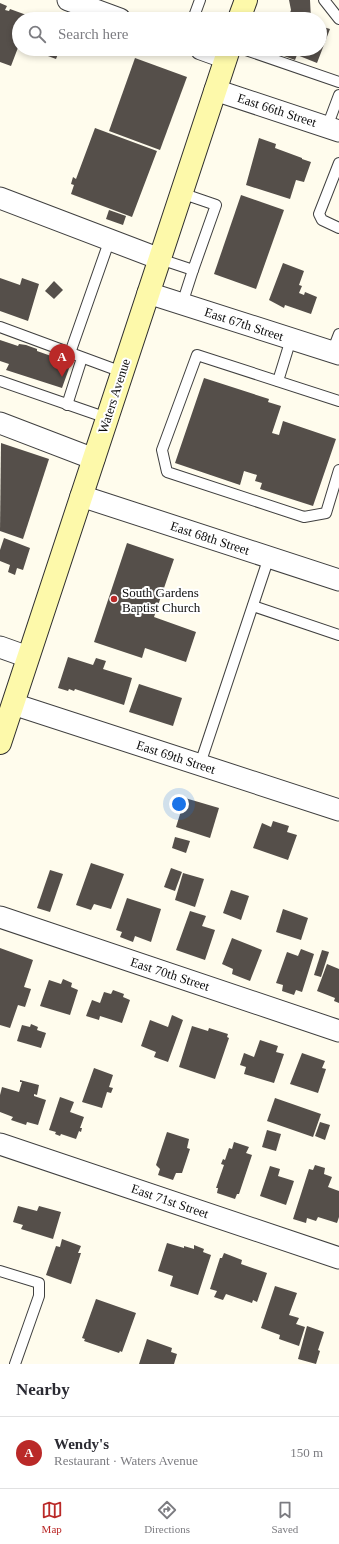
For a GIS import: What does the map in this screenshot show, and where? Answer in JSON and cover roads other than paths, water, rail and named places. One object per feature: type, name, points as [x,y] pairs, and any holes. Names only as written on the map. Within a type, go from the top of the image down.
[{"type":"main road","points":[[242,12],[246,0]]},
{"type":"main road","name":"Waters Avenue","points":[[0,743],[215,90],[230,56]]},
{"type":"street","points":[[68,0],[101,12]]},
{"type":"street","name":"East 66th Street","points":[[215,90],[333,129]]},
{"type":"street","points":[[0,198],[160,259]]},
{"type":"street","name":"East 67th Street","points":[[148,293],[291,339],[337,347]]},
{"type":"street","points":[[0,423],[94,459]]},
{"type":"street","name":"East 68th Street","points":[[81,496],[339,580]]},
{"type":"street","points":[[0,647],[28,657]]},
{"type":"street","name":"East 69th Street","points":[[13,704],[339,810]]},
{"type":"street","name":"East 70th Street","points":[[0,917],[339,1030]]},
{"type":"street","name":"East 71st Street","points":[[0,1144],[339,1258]]},
{"type":"lane","points":[[196,12],[200,0]]},
{"type":"lane","points":[[324,0],[339,19]]},
{"type":"lane","points":[[246,56],[339,82]]},
{"type":"lane","points":[[333,129],[339,95]]},
{"type":"lane","points":[[339,163],[319,214],[322,220],[339,228]]},
{"type":"lane","points":[[181,193],[216,205],[182,304]]},
{"type":"lane","points":[[70,353],[110,239]]},
{"type":"lane","points":[[160,259],[193,270]]},
{"type":"lane","points":[[0,327],[122,372]]},
{"type":"lane","points":[[278,381],[291,339]]},
{"type":"lane","points":[[339,401],[197,355],[162,450],[167,472],[304,517],[326,514],[339,470]]},
{"type":"lane","points":[[67,405],[82,358]]},
{"type":"lane","points":[[0,381],[107,418]]},
{"type":"lane","points":[[200,764],[269,557]]},
{"type":"lane","points":[[253,606],[339,635]]},
{"type":"lane","points":[[0,1271],[38,1283],[39,1296],[15,1364]]},
{"type":"place","name":"Wendy's","points":[[62,377]]},
{"type":"place","name":"South Gardens Baptist Church","points":[[114,599]]}]
